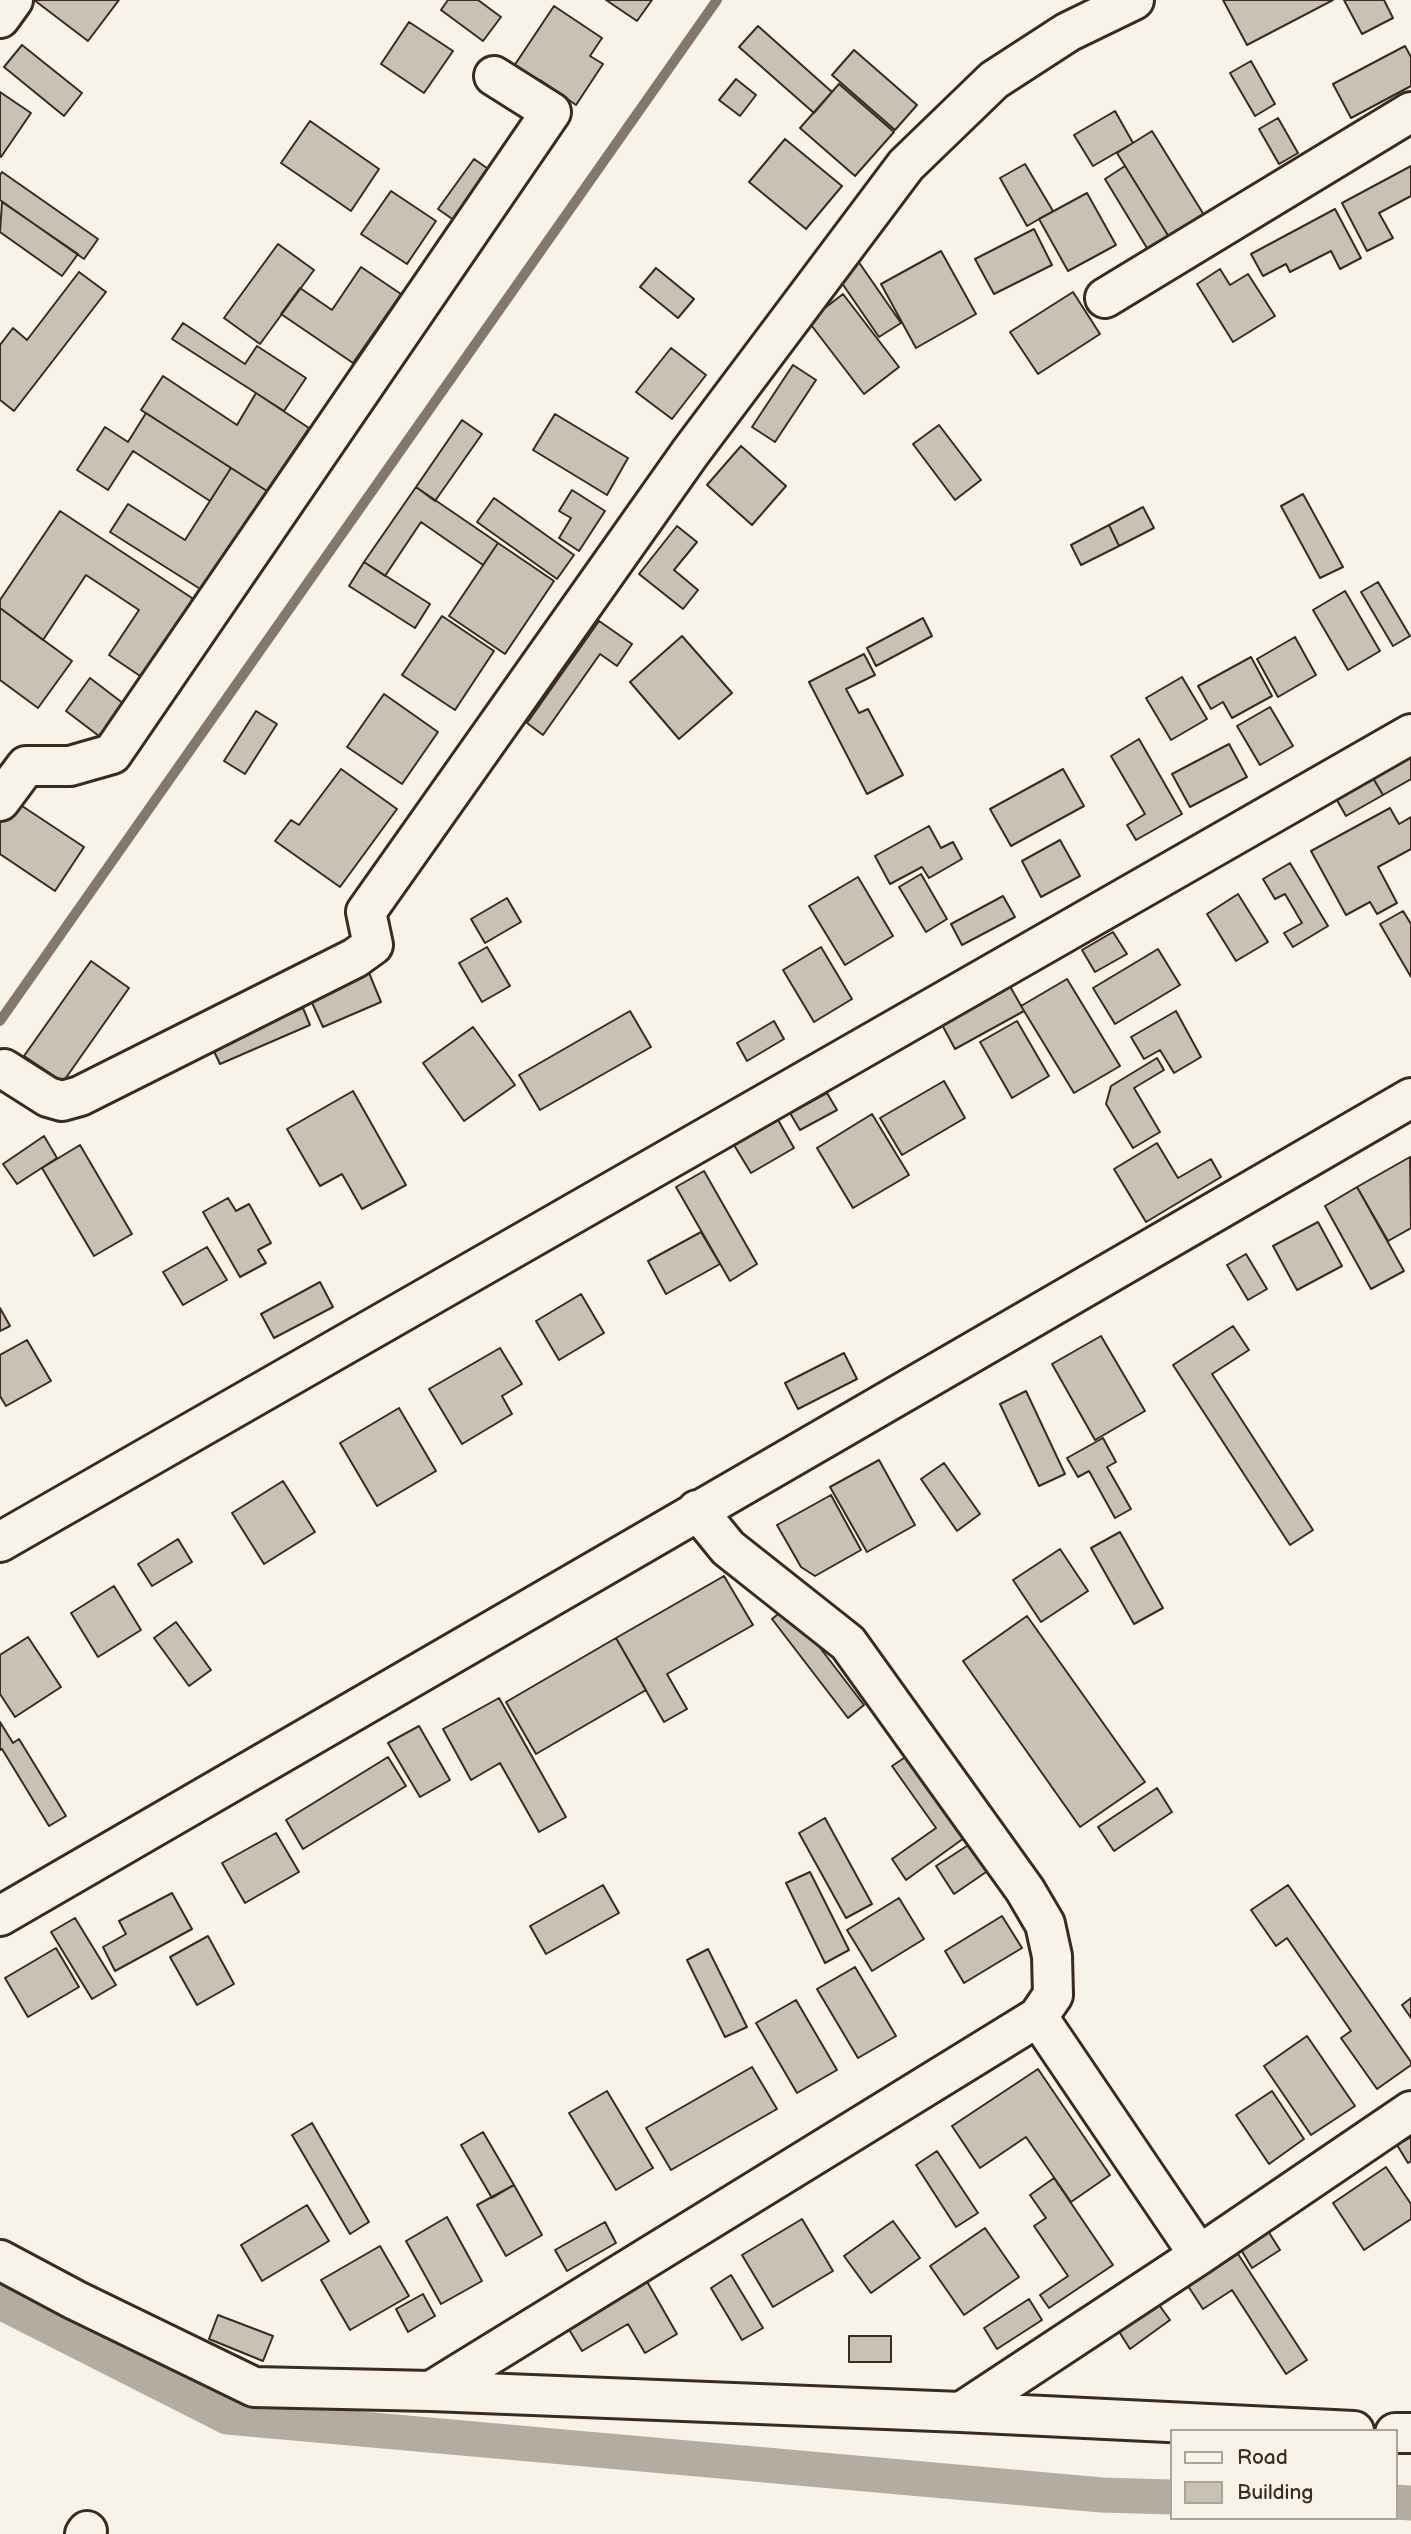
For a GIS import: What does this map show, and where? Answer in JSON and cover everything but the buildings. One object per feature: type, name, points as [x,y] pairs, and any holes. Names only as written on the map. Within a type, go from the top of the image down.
[{"type":"street","points":[[0,18],[13,0]]},
{"type":"street","points":[[4,1069],[48,1097],[62,1101],[80,1096],[355,958],[373,945],[366,912],[690,453],[906,165],[994,80],[1068,32],[1134,0]]},
{"type":"street","points":[[0,801],[26,766],[70,766],[112,754],[551,112],[495,76]]},
{"type":"street","points":[[1105,298],[1411,112]]},
{"type":"street","points":[[0,1542],[1411,734]]},
{"type":"street","points":[[0,1916],[1411,1098]]},
{"type":"street","points":[[431,2391],[1038,2017],[1053,1995],[1052,1956],[1045,1924],[1025,1890],[848,1643],[728,1548],[697,1510]]},
{"type":"street","points":[[1038,2017],[1199,2255]]},
{"type":"street","points":[[961,2412],[1411,2111]]},
{"type":"street","points":[[0,2260],[75,2300],[254,2387],[431,2391],[961,2412],[1313,2429]]},
{"type":"waterway","points":[[0,1021],[717,0]]},
{"type":"waterway","points":[[0,2302],[227,2417],[1102,2495],[1170,2497]]},
{"type":"waterway","points":[[1397,2502],[1411,2503]]}]
